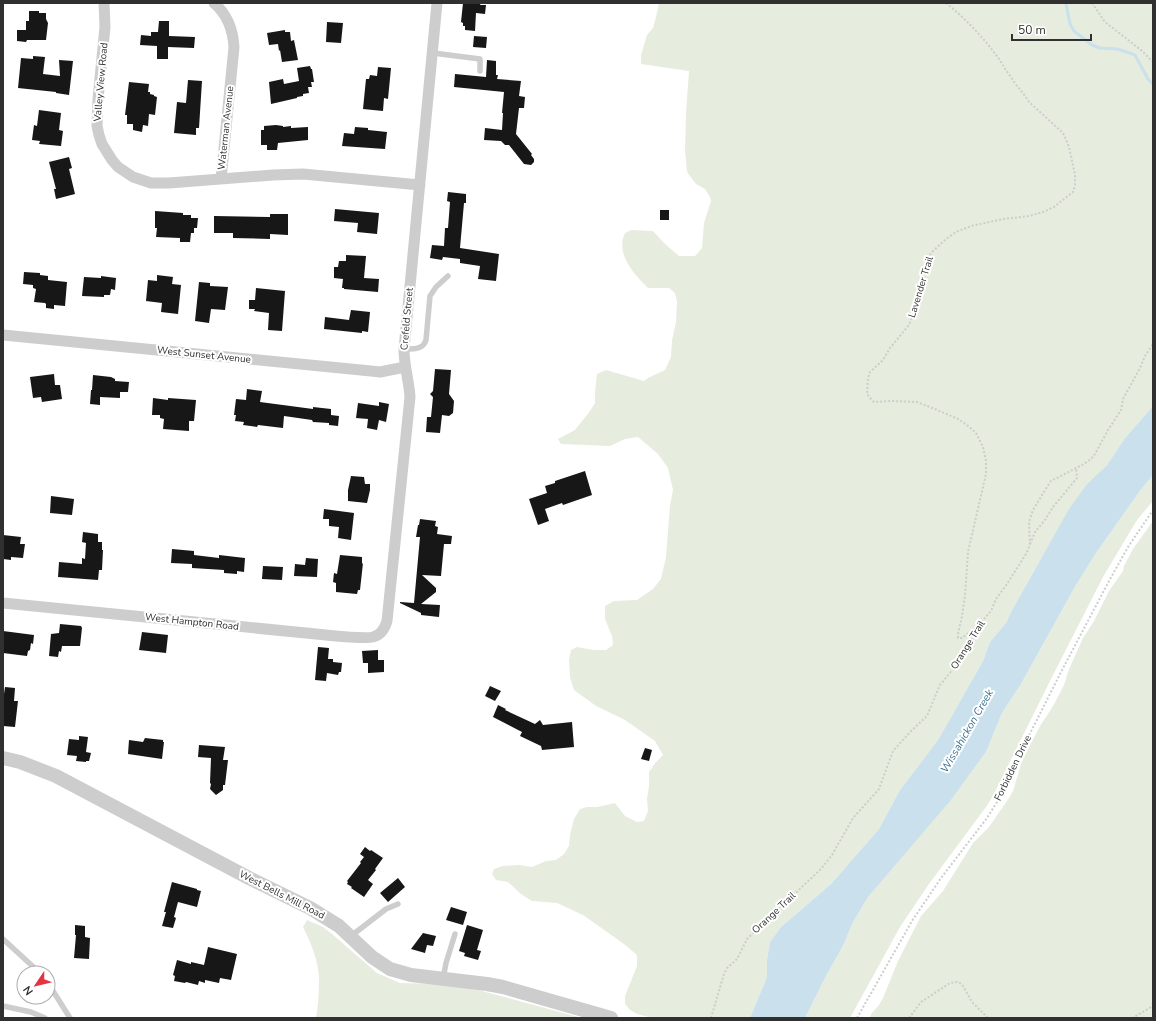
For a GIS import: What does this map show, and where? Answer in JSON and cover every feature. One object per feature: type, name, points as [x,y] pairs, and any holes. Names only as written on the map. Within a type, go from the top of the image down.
[{"type":"street","name":"Valley View Road","points":[[104,3],[105,27],[97,121],[99,135],[106,152],[126,173],[142,181],[151,183],[169,183],[221,179]]},
{"type":"street","name":"Waterman Avenue","points":[[214,3],[224,14],[230,25],[234,46],[221,179],[303,174],[420,185]]},
{"type":"street","name":"Crefeld Street","points":[[381,632],[386,626],[387,621],[410,397],[405,367],[404,349],[438,3]]},
{"type":"street","name":"West Sunset Avenue","points":[[3,335],[380,372],[405,367]]},
{"type":"street","name":"West Hampton Road","points":[[3,603],[326,635],[368,638],[381,632]]},
{"type":"street","name":"West Bells Mill Road","points":[[3,758],[20,762],[44,771],[81,789],[249,878],[310,908],[339,926],[372,957],[390,969],[411,975],[503,987],[611,1018]]},
{"type":"lane","points":[[433,52],[480,59],[480,71]]},
{"type":"lane","points":[[404,349],[418,349],[425,345],[430,296],[436,287],[448,276]]},
{"type":"lane","points":[[351,937],[386,909],[398,904]]},
{"type":"lane","points":[[443,979],[446,963],[455,934]]},
{"type":"lane","points":[[3,939],[31,965]]},
{"type":"lane","points":[[56,996],[70,1018]]},
{"type":"lane","points":[[3,1006],[31,1012],[45,1018]]},
{"type":"path","name":"Lavender Trail","points":[[946,3],[984,40],[1029,102],[1060,130],[1065,137],[1069,148],[1075,175],[1075,189],[1073,192],[1048,211],[1036,215],[1003,219],[971,226],[956,232],[946,239],[929,256],[925,268],[921,294],[909,325],[895,341],[883,360],[870,372],[868,378],[867,392],[868,396],[874,402],[891,400],[912,402],[940,410],[967,425],[976,433],[981,442],[986,461],[986,474],[968,552],[965,596],[958,638],[962,638],[979,625]]},
{"type":"path","points":[[1092,3],[1105,22],[1141,50],[1153,62]]},
{"type":"path","points":[[1030,545],[1029,522],[1033,510],[1051,481],[1091,459],[1096,454],[1108,430],[1122,410],[1123,399],[1145,356],[1153,344]]},
{"type":"path","name":"Orange Trail","points":[[711,1018],[727,968],[737,959],[747,940],[755,930],[821,869],[832,855],[853,818],[879,789],[893,751],[926,716],[937,690],[958,663],[979,625],[991,611],[996,598],[1007,584],[1026,554],[1035,532],[1076,478],[1076,468]]},
{"type":"path","name":"Forbidden Drive","points":[[857,1018],[912,921],[941,878],[987,818],[997,802],[1050,693],[1108,581],[1128,547],[1153,510]]},
{"type":"path","points":[[909,1018],[921,1002],[950,983],[957,982],[963,986],[972,1002],[988,1018]]},
{"type":"path","points":[[1132,1018],[1153,1006]]},
{"type":"green space","points":[[659,3],[1153,3],[1153,406],[1125,438],[1107,465],[1087,484],[1038,564],[1006,623],[990,642],[983,661],[938,740],[900,790],[879,829],[831,884],[781,927],[770,942],[767,960],[767,977],[750,1018],[653,1018],[637,1014],[630,1010],[625,1004],[625,996],[637,966],[637,955],[583,915],[557,903],[532,901],[521,894],[508,882],[496,880],[492,874],[494,869],[503,866],[519,865],[532,867],[546,861],[556,860],[564,854],[569,846],[574,819],[580,809],[615,803],[625,816],[637,822],[644,821],[648,811],[647,799],[649,772],[663,755],[655,741],[625,720],[596,706],[574,690],[570,677],[569,660],[571,650],[577,647],[594,650],[606,650],[613,645],[612,636],[605,619],[605,606],[614,601],[637,600],[653,589],[661,579],[666,557],[670,505],[673,490],[668,468],[658,454],[638,437],[625,439],[610,446],[561,444],[558,439],[575,430],[595,403],[597,374],[606,370],[644,381],[665,370],[671,357],[672,340],[676,322],[677,302],[675,293],[669,288],[648,288],[632,270],[624,256],[622,248],[625,233],[631,230],[653,231],[679,256],[695,256],[702,248],[704,223],[711,201],[705,189],[696,184],[687,172],[685,151],[689,71],[641,64],[641,55],[647,35],[653,28]]},
{"type":"green space","points":[[1153,475],[1153,501],[1137,520],[1103,577],[993,796],[986,807],[929,884],[900,927],[850,1018],[805,1018],[844,944],[852,924],[868,897],[986,752],[1002,713],[1021,684],[1076,585],[1096,553],[1142,488]]},
{"type":"green space","points":[[1153,521],[1153,1018],[870,1018],[871,1014],[883,998],[898,961],[921,916],[943,891],[973,843],[989,827],[1013,791],[1021,764],[1040,726],[1064,685],[1069,669],[1083,638],[1094,621],[1109,591],[1123,571],[1133,549]]},
{"type":"green space","points":[[307,920],[323,927],[377,973],[400,983],[442,984],[478,990],[582,1018],[316,1018],[319,995],[319,974],[314,953],[303,927]]},
{"type":"water","name":"Wissahickon Creek","points":[[1153,406],[1153,475],[1142,488],[1096,553],[1076,585],[1021,684],[1002,713],[986,752],[950,801],[868,897],[852,924],[844,944],[805,1018],[750,1018],[767,977],[767,960],[770,942],[781,927],[831,884],[879,829],[900,790],[938,740],[983,661],[990,642],[1006,623],[1069,509],[1087,484],[1107,465],[1125,438]]},
{"type":"building","points":[[463,3],[481,3],[480,5],[486,5],[485,14],[476,13],[475,31],[465,30],[465,26],[463,26],[463,23],[461,22]]},
{"type":"building","points":[[29,11],[46,13],[48,23],[46,40],[27,40],[26,42],[17,41],[17,30],[26,30],[26,21],[29,21]]},
{"type":"building","points":[[159,21],[169,21],[169,36],[195,37],[194,48],[168,47],[168,59],[157,59],[157,46],[140,45],[141,35],[151,36],[151,32],[158,32]]},
{"type":"building","points":[[327,22],[343,23],[341,43],[326,42]]},
{"type":"building","points":[[285,30],[285,32],[290,32],[291,41],[294,40],[298,60],[282,62],[278,44],[269,45],[267,33]]},
{"type":"building","points":[[474,36],[487,37],[486,48],[473,47]]},
{"type":"building","points":[[33,56],[45,57],[43,74],[60,76],[59,60],[73,61],[69,95],[56,92],[18,88],[21,58],[33,59]]},
{"type":"building","points":[[487,60],[496,61],[496,75],[498,75],[497,79],[521,81],[519,96],[525,97],[524,108],[519,108],[516,134],[532,154],[531,155],[534,162],[531,165],[524,164],[509,145],[505,145],[501,141],[484,140],[485,128],[502,130],[504,92],[454,87],[455,74],[486,77]]},
{"type":"building","points":[[310,66],[312,69],[314,82],[311,82],[312,87],[308,87],[309,93],[303,94],[303,96],[297,98],[271,104],[269,82],[283,79],[284,84],[299,81],[297,68]]},
{"type":"building","points":[[378,67],[391,68],[388,99],[384,98],[383,111],[363,109],[366,79],[369,79],[370,75],[377,76]]},
{"type":"building","points":[[188,80],[202,81],[199,128],[196,128],[196,135],[174,133],[177,102],[186,103]]},
{"type":"building","points":[[129,82],[149,84],[148,92],[157,97],[155,115],[149,114],[148,126],[143,125],[142,132],[133,130],[133,124],[127,124],[127,115],[125,115]]},
{"type":"building","points":[[39,110],[61,113],[59,130],[63,131],[61,146],[39,144],[40,141],[32,140],[34,125],[37,126]]},
{"type":"building","points":[[276,125],[283,127],[291,126],[291,128],[308,127],[308,140],[278,143],[277,150],[267,150],[267,145],[261,145],[261,130],[264,130],[264,126]]},
{"type":"building","points":[[355,127],[387,132],[385,149],[342,146],[344,133],[354,134]]},
{"type":"building","points":[[69,157],[72,168],[69,169],[75,194],[56,199],[54,189],[56,189],[49,162]]},
{"type":"building","points":[[448,192],[466,194],[460,248],[499,254],[496,281],[478,279],[480,266],[460,263],[460,259],[443,257],[442,260],[430,258],[432,245],[444,246],[445,228],[448,228],[450,202],[447,201]]},
{"type":"building","points":[[335,209],[379,213],[377,234],[357,232],[358,223],[334,221]]},
{"type":"building","points":[[660,210],[669,210],[669,220],[660,220]]},
{"type":"building","points":[[155,211],[183,213],[183,215],[191,215],[191,218],[198,218],[197,228],[194,228],[194,233],[191,233],[190,242],[180,242],[180,238],[156,237],[157,228],[155,228]]},
{"type":"building","points":[[270,214],[288,214],[288,235],[270,234],[270,239],[233,238],[233,233],[214,233],[214,216],[270,217]]},
{"type":"building","points":[[346,255],[366,256],[364,278],[379,279],[378,292],[342,288],[343,279],[334,278],[334,267],[338,267],[339,261],[346,261]]},
{"type":"building","points":[[24,272],[40,273],[40,275],[48,276],[48,280],[67,282],[65,306],[54,305],[54,309],[46,308],[45,303],[34,302],[36,289],[33,288],[33,285],[23,284]]},
{"type":"building","points":[[157,275],[173,277],[172,284],[181,285],[178,314],[161,312],[162,303],[146,301],[148,280],[157,281]]},
{"type":"building","points":[[101,276],[116,278],[115,290],[111,289],[110,295],[104,295],[104,297],[82,296],[84,277],[101,278]]},
{"type":"building","points":[[199,282],[210,283],[210,286],[228,287],[225,310],[211,309],[209,323],[195,321]]},
{"type":"building","points":[[256,288],[285,291],[282,331],[268,330],[269,313],[249,309],[249,300],[255,300]]},
{"type":"building","points":[[351,310],[370,312],[368,332],[362,331],[362,333],[324,329],[325,317],[349,320]]},
{"type":"building","points":[[435,369],[451,370],[449,394],[454,401],[453,413],[449,416],[442,415],[440,433],[426,432],[427,417],[431,417],[433,397],[430,394],[433,391]]},
{"type":"building","points":[[54,374],[55,385],[60,385],[62,399],[42,402],[41,397],[33,398],[30,377]]},
{"type":"building","points":[[93,375],[111,377],[115,379],[115,381],[129,382],[128,392],[120,392],[120,398],[100,397],[100,405],[90,404]]},
{"type":"building","points":[[247,389],[262,391],[260,402],[313,409],[313,407],[331,409],[331,415],[339,416],[338,426],[329,425],[329,423],[313,422],[312,420],[284,416],[283,428],[243,425],[244,422],[235,421],[236,415],[234,415],[236,399],[246,400]]},
{"type":"building","points":[[153,398],[168,400],[168,398],[196,400],[194,421],[189,421],[189,431],[163,429],[164,419],[160,418],[160,415],[152,415]]},
{"type":"building","points":[[379,402],[389,404],[386,422],[379,420],[377,430],[367,428],[368,419],[356,418],[358,403],[379,406]]},
{"type":"building","points":[[585,471],[592,495],[563,505],[562,503],[545,509],[549,521],[538,525],[529,499],[547,493],[545,486],[555,483],[555,481]]},
{"type":"building","points":[[351,476],[364,477],[365,484],[370,484],[367,503],[348,501],[348,490]]},
{"type":"building","points":[[51,496],[74,499],[72,515],[50,513]]},
{"type":"building","points":[[324,509],[354,513],[351,540],[338,538],[339,527],[329,526],[329,519],[323,519]]},
{"type":"building","points":[[420,519],[436,521],[435,526],[438,527],[437,534],[452,536],[451,544],[444,544],[441,576],[422,575],[436,588],[436,592],[421,604],[440,605],[439,617],[421,615],[421,613],[400,603],[414,603],[420,537],[416,537]]},
{"type":"building","points":[[83,532],[98,534],[98,542],[102,542],[102,570],[99,570],[98,580],[58,577],[59,562],[82,564],[82,558],[85,559],[86,543],[82,542]]},
{"type":"building","points":[[3,535],[21,537],[20,544],[25,544],[23,558],[11,557],[11,560],[3,559]]},
{"type":"building","points":[[172,549],[194,551],[194,555],[219,558],[219,555],[245,558],[244,572],[237,571],[237,574],[224,573],[224,570],[192,568],[192,564],[171,563]]},
{"type":"building","points":[[340,555],[362,557],[362,564],[363,563],[360,590],[358,590],[357,594],[336,592],[336,583],[333,582],[334,573],[337,574]]},
{"type":"building","points":[[306,558],[318,559],[317,577],[294,576],[295,564],[305,565]]},
{"type":"building","points":[[263,566],[283,567],[282,580],[262,579]]},
{"type":"building","points":[[60,624],[81,626],[80,646],[62,646],[58,657],[49,656],[51,634],[59,633]]},
{"type":"building","points":[[3,631],[34,635],[33,644],[31,643],[27,656],[3,653]]},
{"type":"building","points":[[142,632],[168,635],[166,653],[139,650]]},
{"type":"building","points":[[318,647],[329,648],[328,659],[333,659],[333,662],[342,663],[341,672],[339,672],[338,675],[327,673],[326,681],[315,680]]},
{"type":"building","points":[[378,650],[378,660],[384,660],[384,672],[368,673],[368,663],[363,663],[362,651]]},
{"type":"building","points":[[490,686],[501,691],[495,701],[485,696]]},
{"type":"building","points":[[5,687],[15,688],[14,701],[18,701],[15,727],[3,726],[3,693],[4,694]]},
{"type":"building","points":[[498,705],[506,709],[505,710],[535,724],[540,720],[543,725],[572,722],[574,747],[542,750],[541,746],[520,736],[522,732],[493,717]]},
{"type":"building","points":[[79,736],[88,737],[86,752],[91,753],[89,761],[86,762],[76,761],[77,756],[67,755],[69,739],[79,740]]},
{"type":"building","points":[[145,738],[163,740],[162,759],[128,754],[129,740],[143,742]]},
{"type":"building","points":[[199,745],[225,747],[223,760],[228,760],[225,785],[223,785],[223,790],[216,795],[210,789],[211,758],[198,757]]},
{"type":"building","points":[[645,748],[652,750],[649,761],[641,759]]},
{"type":"building","points":[[365,847],[383,858],[368,880],[373,884],[364,897],[351,888],[352,887],[347,884],[347,881],[361,863],[360,862],[364,857],[360,854]]},
{"type":"building","points":[[398,878],[405,887],[388,902],[380,893]]},
{"type":"building","points":[[172,882],[201,891],[197,907],[178,902],[173,928],[162,926]]},
{"type":"building","points":[[451,907],[467,912],[463,925],[446,920]]},
{"type":"building","points":[[75,925],[85,926],[85,937],[90,938],[89,959],[74,958],[76,935]]},
{"type":"building","points":[[467,925],[483,930],[477,950],[481,951],[478,960],[464,956],[465,953],[459,951]]},
{"type":"building","points":[[423,933],[436,936],[433,946],[427,945],[425,953],[411,949]]},
{"type":"building","points":[[208,947],[237,954],[231,980],[220,978],[219,983],[205,980],[205,983],[199,981],[198,985],[174,981],[175,976],[173,975],[177,960],[191,964],[191,962],[204,965]]},
{"type":"waterway","points":[[1066,3],[1070,24],[1074,31],[1092,45],[1100,48],[1117,49],[1135,55],[1148,79],[1153,84]]}]
